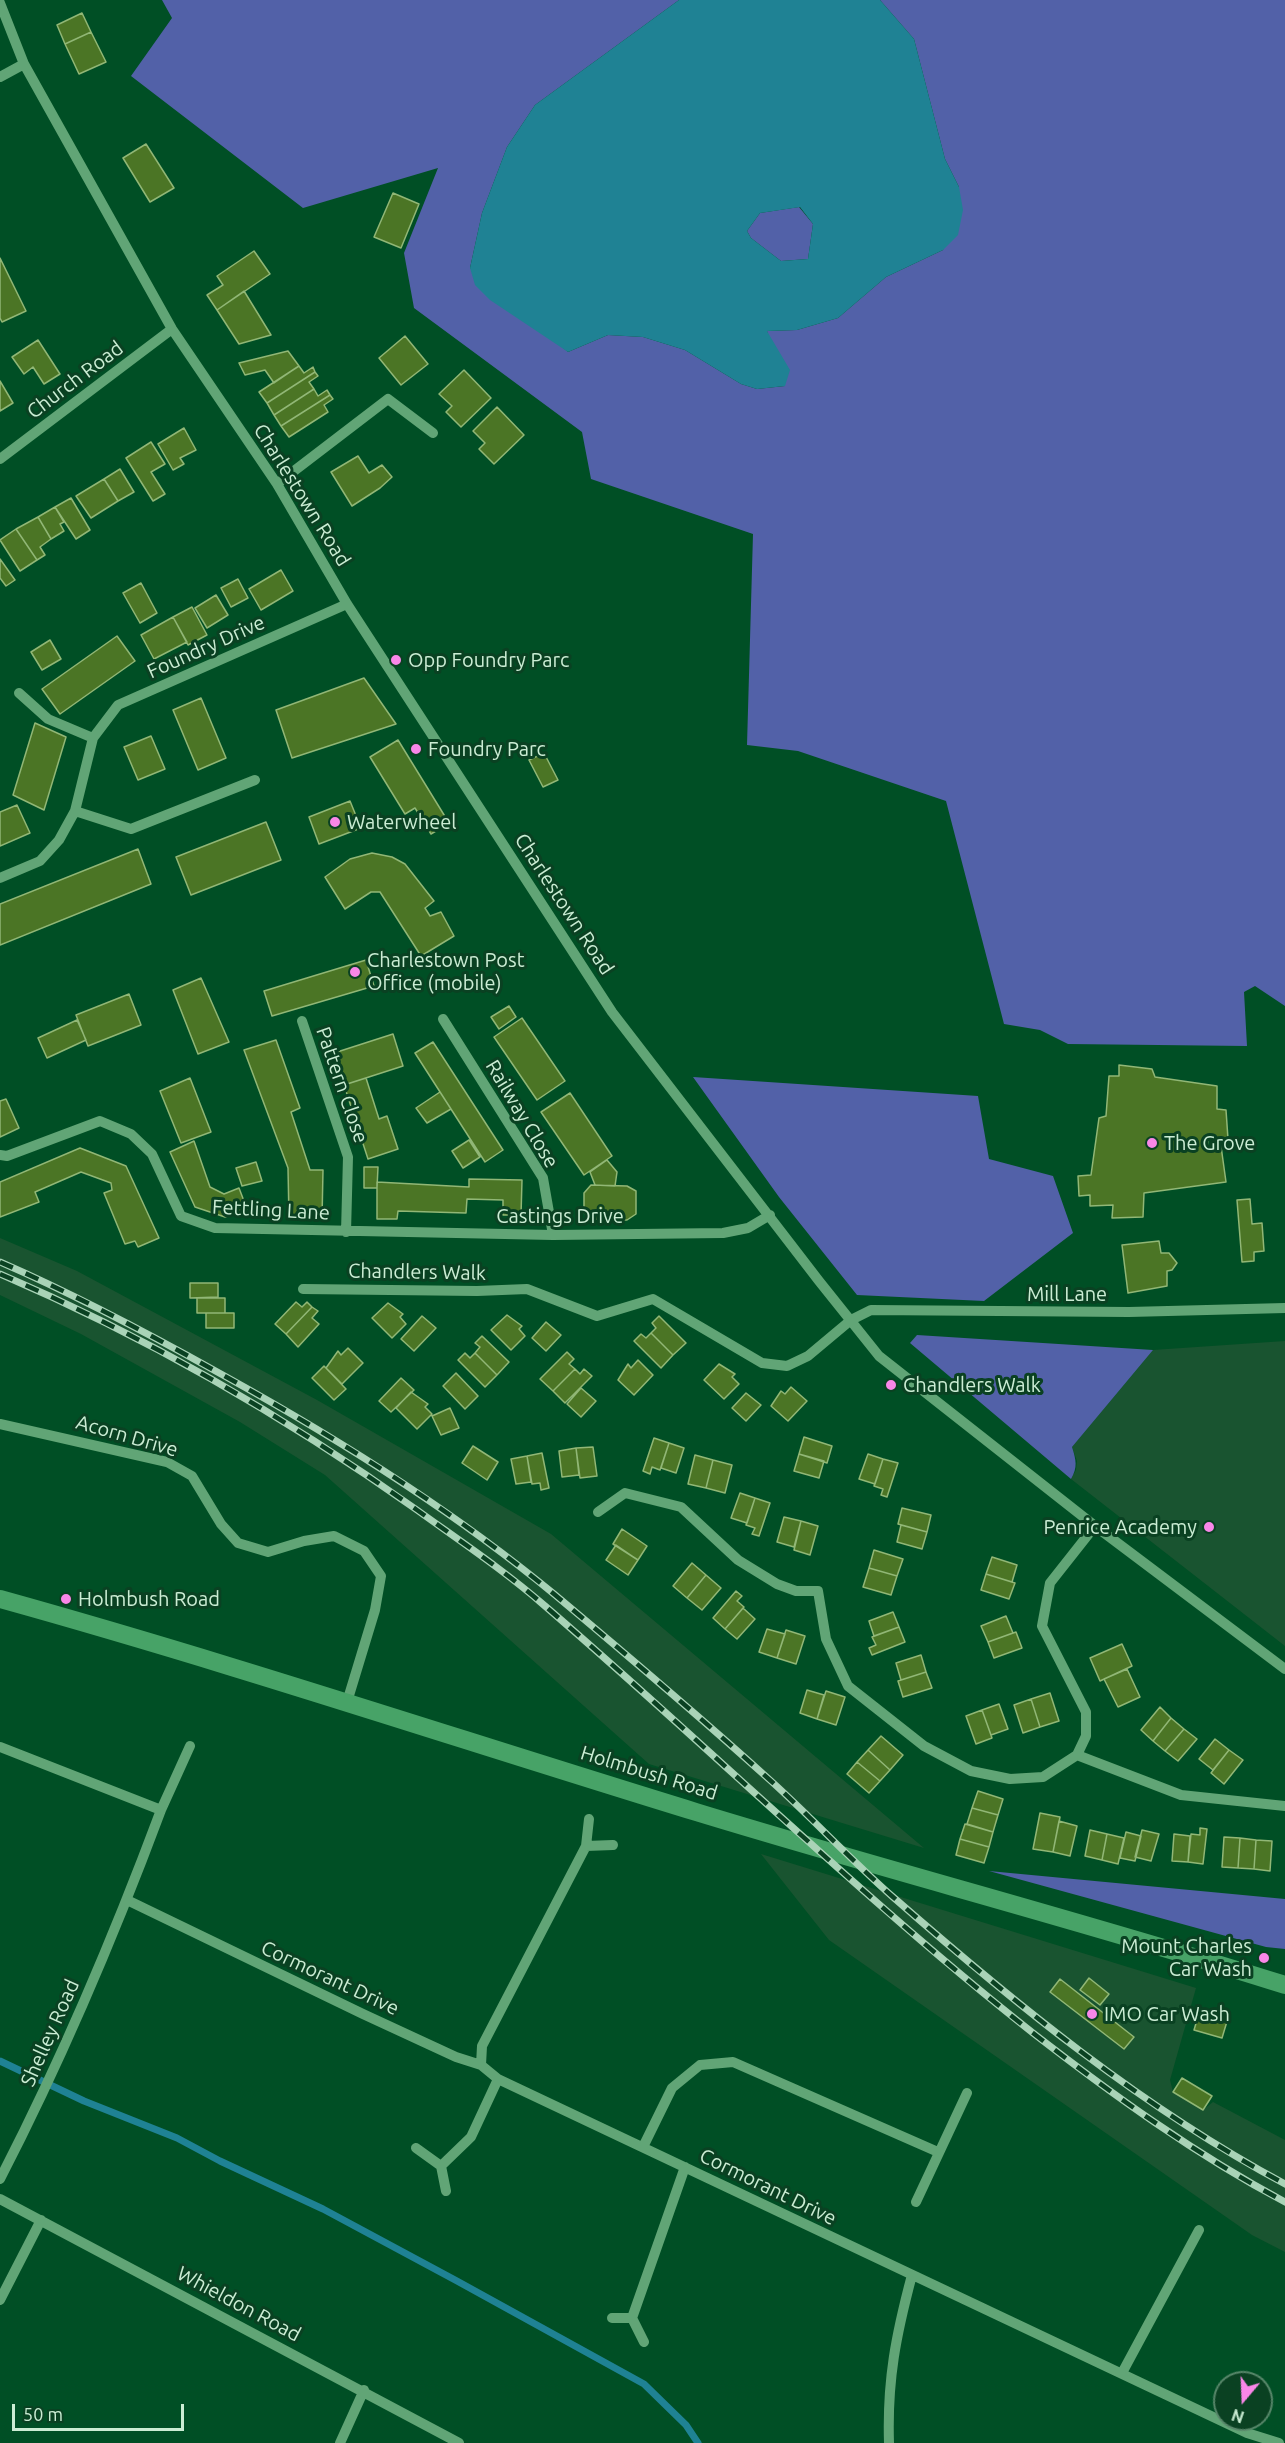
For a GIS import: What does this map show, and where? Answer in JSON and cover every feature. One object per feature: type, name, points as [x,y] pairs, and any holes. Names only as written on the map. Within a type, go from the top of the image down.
[{"type":"highway","name":"Holmbush Road","points":[[0,1599],[118,1632],[347,1702],[700,1813],[1125,1935],[1285,1985]]},
{"type":"street","name":"Charlestown Road","points":[[0,3],[24,64],[172,329],[277,484],[347,604],[612,1012],[879,1356],[1095,1526],[1285,1669]]},
{"type":"street","points":[[0,77],[24,64]]},
{"type":"street","name":"Church Road","points":[[0,459],[172,329]]},
{"type":"street","points":[[277,484],[388,399],[433,433]]},
{"type":"street","name":"Foundry Drive","points":[[0,878],[40,861],[59,840],[75,811],[93,738],[118,705],[347,604]]},
{"type":"street","points":[[19,693],[48,719],[93,738]]},
{"type":"street","points":[[75,811],[131,829],[255,780]]},
{"type":"street","name":"Railway Close","points":[[443,1019],[543,1178],[553,1235]]},
{"type":"street","name":"Pattern Close","points":[[302,1021],[348,1157],[346,1232]]},
{"type":"street","name":"Fettling Lane","points":[[0,1155],[7,1156],[100,1121],[131,1134],[152,1154],[181,1216],[215,1228],[346,1232]]},
{"type":"street","name":"Castings Drive","points":[[346,1232],[553,1235],[723,1233],[748,1228],[770,1215]]},
{"type":"street","name":"Chandlers Walk","points":[[303,1289],[477,1291],[527,1289],[597,1316],[653,1299],[762,1363],[787,1366],[808,1356],[851,1320]]},
{"type":"street","name":"Mill Lane","points":[[851,1320],[871,1310],[1130,1312],[1285,1308]]},
{"type":"street","name":"Acorn Drive","points":[[0,1424],[167,1462],[192,1476],[221,1524],[238,1543],[268,1552],[334,1536],[364,1551],[381,1576],[375,1610],[347,1702]]},
{"type":"street","points":[[597,1512],[625,1493],[681,1507],[738,1560],[777,1584],[796,1591],[818,1591],[826,1639],[848,1686],[924,1746],[971,1771],[1010,1779],[1043,1777],[1077,1755],[1086,1736],[1086,1712],[1042,1626],[1050,1583],[1095,1526]]},
{"type":"street","name":"Shelley Road","points":[[0,2178],[43,2095],[127,1899],[161,1810],[190,1746]]},
{"type":"street","points":[[0,1747],[161,1810]]},
{"type":"street","points":[[1077,1755],[1181,1795],[1285,1806]]},
{"type":"street","points":[[481,2065],[482,2046],[586,1846],[589,1819]]},
{"type":"street","points":[[586,1846],[613,1845]]},
{"type":"street","name":"Cormorant Drive","points":[[127,1899],[245,1958],[456,2057],[481,2065],[498,2079],[912,2275],[1247,2433],[1279,2443]]},
{"type":"street","points":[[643,2147],[672,2088],[700,2065],[732,2062],[938,2152]]},
{"type":"street","points":[[441,2166],[471,2137],[498,2079]]},
{"type":"street","points":[[916,2202],[967,2093]]},
{"type":"street","points":[[416,2148],[441,2166],[446,2191]]},
{"type":"street","points":[[644,2342],[632,2318],[685,2167]]},
{"type":"street","name":"Whieldon Road","points":[[0,2199],[364,2390],[459,2443]]},
{"type":"street","points":[[0,2300],[41,2220]]},
{"type":"street","points":[[1122,2373],[1199,2230]]},
{"type":"street","points":[[889,2443],[887,2397],[895,2340],[912,2275]]},
{"type":"street","points":[[612,2318],[632,2318]]},
{"type":"street","points":[[340,2443],[364,2390]]},
{"type":"shaded area","points":[[162,0],[679,0],[535,105],[507,147],[482,213],[470,268],[568,352],[608,335],[643,337],[685,350],[741,384],[757,389],[785,386],[767,331],[797,330],[838,318],[886,277],[943,250],[959,187],[945,159],[914,39],[880,0],[1285,0],[1285,1006],[1255,986],[1244,992],[1247,1046],[1068,1044],[1040,1030],[1004,1024],[946,801],[798,751],[747,745],[753,534],[591,479],[582,432],[414,308],[404,253],[438,168],[303,208],[131,76],[172,18]]},
{"type":"shaded area","points":[[679,0],[880,0],[914,39],[945,159],[959,187],[963,210],[958,235],[943,250],[886,277],[838,318],[797,330],[767,331],[790,370],[785,386],[757,389],[741,384],[685,350],[643,337],[608,335],[568,352],[490,300],[475,285],[470,268],[482,213],[507,147],[535,105]],"holes":[[[800,207],[813,224],[808,259],[781,261],[751,238],[747,231],[760,213]]]},
{"type":"shaded area","points":[[799,207],[813,224],[808,259],[781,261],[751,238],[747,231],[760,213]]},
{"type":"shaded area","points":[[693,1077],[978,1096],[989,1159],[1053,1176],[1073,1233],[984,1301],[857,1295],[779,1197]]},
{"type":"shaded area","points":[[0,1238],[77,1271],[317,1400],[551,1534],[924,1848],[649,1764],[325,1475],[240,1422],[81,1334],[0,1295]]},
{"type":"shaded area","points":[[917,1335],[1153,1350],[1072,1447],[1076,1463],[1071,1479],[910,1343]]},
{"type":"shaded area","name":"Penrice Academy","points":[[1285,1341],[1285,1646],[1071,1479],[1076,1470],[1077,1461],[1072,1447],[1153,1350]]},
{"type":"shaded area","points":[[761,1854],[1196,1988],[1170,2080],[1173,2092],[1203,2110],[1213,2102],[1285,2140],[1285,2252],[1252,2235],[829,1940]]},
{"type":"shaded area","points":[[989,1871],[1285,1899],[1285,1949],[1266,1947]]},
{"type":"building","points":[[82,13],[91,32],[65,44],[57,25]]},
{"type":"building","points":[[91,32],[106,62],[79,74],[65,44]]},
{"type":"building","points":[[146,144],[174,188],[150,202],[123,158]]},
{"type":"building","points":[[393,193],[419,204],[401,248],[374,237]]},
{"type":"building","points":[[254,251],[270,274],[217,310],[207,295],[223,285],[217,276]]},
{"type":"building","points":[[0,258],[26,311],[2,322],[0,318]]},
{"type":"building","points":[[244,291],[271,335],[239,344],[217,310]]},
{"type":"building","points":[[405,336],[428,364],[401,385],[379,358]]},
{"type":"building","points":[[38,340],[60,374],[44,384],[33,367],[24,374],[12,357]]},
{"type":"building","points":[[288,351],[299,366],[274,383],[265,370],[245,375],[239,363]]},
{"type":"building","points":[[299,366],[304,373],[313,367],[315,372],[267,403],[259,392]]},
{"type":"building","points":[[464,370],[491,398],[461,427],[446,412],[452,406],[439,394]]},
{"type":"building","points":[[315,372],[318,376],[309,382],[314,389],[274,415],[267,403]]},
{"type":"building","points":[[0,381],[13,403],[0,411]]},
{"type":"building","points":[[314,389],[318,396],[327,390],[330,395],[281,426],[274,415]]},
{"type":"building","points":[[330,395],[333,399],[324,405],[328,412],[289,437],[281,426]]},
{"type":"building","points":[[497,407],[524,435],[494,464],[479,449],[485,443],[473,431]]},
{"type":"building","points":[[184,428],[196,450],[180,458],[184,464],[173,470],[158,444]]},
{"type":"building","points":[[151,442],[165,464],[151,472],[165,494],[153,501],[126,458]]},
{"type":"building","points":[[358,456],[369,473],[382,465],[392,477],[380,488],[352,506],[331,472]]},
{"type":"building","points":[[120,469],[134,492],[118,501],[104,479]]},
{"type":"building","points":[[104,479],[118,501],[91,518],[76,496]]},
{"type":"building","points":[[71,498],[90,530],[76,539],[55,507]]},
{"type":"building","points":[[55,507],[64,522],[60,524],[64,531],[51,539],[38,517]]},
{"type":"building","points":[[38,517],[51,539],[40,547],[45,555],[37,560],[16,529]]},
{"type":"building","points":[[16,529],[37,560],[20,571],[0,540]]},
{"type":"building","points":[[0,559],[15,580],[6,586],[0,578]]},
{"type":"building","points":[[281,570],[293,591],[261,610],[249,589]]},
{"type":"building","points":[[238,579],[248,598],[231,607],[221,588]]},
{"type":"building","points":[[141,583],[157,613],[140,623],[123,593]]},
{"type":"building","points":[[216,595],[228,615],[207,628],[195,608]]},
{"type":"building","points":[[192,607],[207,635],[188,645],[173,617]]},
{"type":"building","points":[[173,617],[187,642],[154,659],[141,635]]},
{"type":"building","points":[[117,636],[135,661],[60,714],[42,689]]},
{"type":"building","points":[[50,640],[61,659],[42,670],[31,652]]},
{"type":"building","points":[[364,678],[396,724],[292,758],[276,710]]},
{"type":"building","points":[[201,698],[226,758],[198,770],[173,710]]},
{"type":"building","points":[[35,723],[66,737],[44,810],[13,795]]},
{"type":"building","points":[[151,736],[165,769],[138,780],[124,747]]},
{"type":"building","points":[[398,740],[449,823],[431,834],[415,808],[405,814],[370,757]]},
{"type":"building","points":[[544,753],[558,780],[543,787],[529,760]]},
{"type":"building","name":"Waterwheel","points":[[350,801],[361,828],[319,844],[309,817]]},
{"type":"building","points":[[17,805],[30,833],[0,846],[0,812]]},
{"type":"building","points":[[266,822],[281,860],[191,895],[176,857]]},
{"type":"building","points":[[138,849],[151,884],[0,945],[0,904]]},
{"type":"building","points":[[372,853],[392,857],[405,864],[434,901],[425,908],[430,916],[441,912],[454,936],[421,956],[380,892],[371,892],[345,909],[325,877],[350,859]]},
{"type":"building","points":[[366,960],[374,986],[272,1016],[264,991]]},
{"type":"building","points":[[201,978],[229,1042],[198,1054],[173,990]]},
{"type":"building","points":[[129,994],[141,1025],[88,1046],[76,1015]]},
{"type":"building","points":[[509,1006],[516,1017],[499,1029],[491,1017]]},
{"type":"building","points":[[522,1018],[565,1081],[537,1100],[494,1037]]},
{"type":"building","points":[[77,1020],[86,1040],[47,1058],[38,1038]]},
{"type":"building","points":[[393,1034],[403,1066],[344,1085],[334,1053]]},
{"type":"building","points":[[276,1040],[300,1108],[291,1112],[310,1170],[323,1170],[322,1219],[289,1219],[288,1168],[244,1050]]},
{"type":"building","points":[[433,1042],[503,1150],[485,1162],[415,1053]]},
{"type":"building","name":"The Grove","points":[[1119,1065],[1152,1069],[1155,1077],[1217,1086],[1217,1109],[1226,1110],[1228,1139],[1208,1139],[1207,1148],[1221,1146],[1226,1182],[1144,1193],[1143,1217],[1112,1218],[1113,1205],[1090,1206],[1090,1195],[1079,1196],[1078,1176],[1091,1175],[1099,1118],[1106,1116],[1109,1076],[1119,1076]]},
{"type":"building","points":[[190,1078],[211,1132],[181,1143],[160,1091]]},
{"type":"building","points":[[366,1078],[379,1119],[387,1116],[398,1149],[368,1159],[344,1085]]},
{"type":"building","points":[[440,1092],[451,1109],[427,1123],[416,1108]]},
{"type":"building","points":[[570,1093],[612,1156],[584,1175],[541,1112]]},
{"type":"building","points":[[6,1099],[19,1128],[0,1137],[0,1101]]},
{"type":"building","points":[[469,1140],[480,1157],[463,1168],[452,1151]]},
{"type":"building","points":[[194,1141],[210,1187],[224,1194],[239,1188],[247,1209],[225,1217],[195,1207],[170,1152]]},
{"type":"building","points":[[80,1148],[126,1166],[159,1238],[138,1247],[135,1241],[125,1244],[104,1193],[112,1190],[111,1183],[81,1172],[35,1192],[39,1202],[0,1217],[0,1182]]},
{"type":"building","points":[[607,1160],[617,1172],[615,1186],[595,1185],[590,1172]]},
{"type":"building","points":[[256,1162],[262,1181],[242,1186],[236,1168]]},
{"type":"building","points":[[364,1167],[378,1167],[377,1188],[364,1188]]},
{"type":"building","points":[[469,1179],[522,1180],[521,1215],[503,1215],[503,1200],[467,1199],[466,1213],[398,1211],[397,1219],[377,1219],[377,1182],[469,1187]]},
{"type":"building","points":[[591,1185],[627,1186],[636,1191],[636,1214],[627,1220],[593,1219],[584,1213],[584,1193]]},
{"type":"building","points":[[1250,1199],[1252,1224],[1262,1223],[1264,1251],[1254,1252],[1254,1261],[1242,1262],[1237,1200]]},
{"type":"building","points":[[1159,1241],[1161,1253],[1169,1253],[1177,1263],[1172,1270],[1167,1271],[1167,1286],[1128,1293],[1122,1245]]},
{"type":"building","points":[[190,1283],[218,1283],[218,1297],[190,1298]]},
{"type":"building","points":[[197,1298],[225,1298],[225,1313],[197,1313]]},
{"type":"building","points":[[296,1302],[302,1307],[307,1302],[312,1307],[286,1334],[275,1324]]},
{"type":"building","points":[[388,1303],[403,1314],[400,1317],[406,1324],[392,1338],[372,1318]]},
{"type":"building","points":[[312,1307],[318,1311],[312,1318],[319,1324],[298,1347],[286,1334]]},
{"type":"building","points":[[206,1313],[234,1313],[234,1328],[206,1328]]},
{"type":"building","points":[[507,1315],[522,1326],[519,1329],[525,1336],[511,1350],[491,1330]]},
{"type":"building","points":[[422,1316],[436,1328],[414,1351],[401,1339]]},
{"type":"building","points":[[659,1316],[686,1343],[673,1355],[651,1333],[656,1328],[652,1323]]},
{"type":"building","points":[[546,1322],[561,1335],[546,1351],[532,1338]]},
{"type":"building","points":[[651,1333],[673,1355],[661,1368],[634,1341],[641,1334],[646,1338]]},
{"type":"building","points":[[482,1336],[509,1362],[497,1375],[475,1353],[480,1347],[475,1343]]},
{"type":"building","points":[[348,1348],[363,1363],[342,1384],[326,1368],[338,1351],[341,1355]]},
{"type":"building","points":[[567,1352],[574,1359],[569,1364],[575,1369],[553,1391],[540,1379]]},
{"type":"building","points":[[465,1353],[470,1358],[475,1353],[497,1375],[485,1387],[458,1360]]},
{"type":"building","points":[[638,1360],[653,1375],[634,1395],[618,1380],[628,1364],[631,1368]]},
{"type":"building","points":[[719,1364],[735,1374],[732,1377],[739,1384],[724,1399],[704,1380]]},
{"type":"building","points":[[324,1366],[346,1389],[334,1400],[312,1378]]},
{"type":"building","points":[[575,1369],[580,1374],[584,1369],[592,1376],[565,1403],[553,1391]]},
{"type":"building","points":[[456,1373],[478,1396],[465,1409],[443,1386]]},
{"type":"building","points":[[401,1378],[414,1390],[391,1412],[379,1401]]},
{"type":"building","points":[[791,1387],[807,1401],[788,1421],[771,1406],[781,1391],[785,1394]]},
{"type":"building","points":[[581,1388],[596,1401],[581,1417],[567,1404]]},
{"type":"building","points":[[411,1392],[428,1404],[425,1407],[432,1414],[417,1429],[396,1408]]},
{"type":"building","points":[[746,1393],[761,1405],[746,1421],[732,1408]]},
{"type":"building","points":[[450,1408],[459,1428],[441,1435],[432,1416]]},
{"type":"building","points":[[804,1437],[832,1446],[827,1463],[799,1454]]},
{"type":"building","points":[[654,1438],[669,1443],[660,1470],[652,1467],[650,1474],[643,1471]]},
{"type":"building","points":[[669,1443],[684,1448],[676,1473],[661,1468]]},
{"type":"building","points":[[473,1446],[498,1462],[487,1480],[462,1463]]},
{"type":"building","points":[[593,1447],[597,1476],[580,1478],[576,1448]]},
{"type":"building","points":[[576,1448],[579,1475],[562,1477],[559,1451]]},
{"type":"building","points":[[542,1453],[549,1488],[541,1490],[540,1483],[532,1484],[527,1456]]},
{"type":"building","points":[[799,1454],[824,1461],[819,1478],[794,1471]]},
{"type":"building","points":[[868,1454],[883,1459],[875,1484],[859,1479]]},
{"type":"building","points":[[695,1455],[713,1460],[706,1488],[688,1484]]},
{"type":"building","points":[[527,1456],[531,1482],[516,1484],[511,1459]]},
{"type":"building","points":[[883,1459],[898,1463],[887,1497],[881,1495],[883,1489],[874,1486]]},
{"type":"building","points":[[713,1460],[732,1465],[725,1493],[706,1488]]},
{"type":"building","points":[[740,1493],[755,1498],[747,1523],[731,1518]]},
{"type":"building","points":[[755,1498],[770,1503],[759,1536],[752,1534],[755,1528],[746,1525]]},
{"type":"building","points":[[902,1508],[931,1515],[927,1532],[898,1524]]},
{"type":"building","points":[[784,1517],[801,1521],[794,1547],[777,1542]]},
{"type":"building","points":[[801,1521],[818,1526],[810,1555],[794,1550]]},
{"type":"building","points":[[901,1525],[927,1532],[922,1549],[897,1542]]},
{"type":"building","points":[[622,1529],[647,1546],[638,1560],[613,1544]]},
{"type":"building","points":[[616,1545],[638,1560],[628,1575],[606,1560]]},
{"type":"building","points":[[874,1550],[903,1559],[897,1576],[869,1568]]},
{"type":"building","points":[[992,1557],[1017,1565],[1012,1582],[986,1574]]},
{"type":"building","points":[[692,1563],[706,1575],[687,1598],[673,1586]]},
{"type":"building","points":[[869,1568],[897,1576],[891,1595],[863,1587]]},
{"type":"building","points":[[986,1574],[1015,1583],[1009,1599],[981,1590]]},
{"type":"building","points":[[706,1575],[721,1588],[702,1610],[687,1598]]},
{"type":"building","points":[[736,1591],[742,1596],[737,1601],[744,1607],[725,1629],[713,1618]]},
{"type":"building","points":[[743,1608],[755,1619],[737,1639],[725,1629]]},
{"type":"building","points":[[893,1612],[899,1627],[874,1636],[869,1621]]},
{"type":"building","points":[[1006,1616],[1013,1633],[988,1642],[981,1626]]},
{"type":"building","points":[[899,1627],[905,1642],[872,1655],[869,1648],[876,1645],[872,1637]]},
{"type":"building","points":[[767,1629],[785,1634],[777,1658],[759,1652]]},
{"type":"building","points":[[786,1630],[805,1636],[796,1664],[777,1658]]},
{"type":"building","points":[[1016,1632],[1022,1648],[994,1658],[988,1642]]},
{"type":"building","points":[[1122,1644],[1132,1666],[1100,1681],[1090,1658]]},
{"type":"building","points":[[921,1655],[926,1672],[901,1680],[896,1663]]},
{"type":"building","points":[[1127,1669],[1140,1697],[1118,1707],[1104,1679]]},
{"type":"building","points":[[926,1672],[932,1688],[903,1697],[898,1681]]},
{"type":"building","points":[[807,1690],[824,1695],[817,1719],[800,1713]]},
{"type":"building","points":[[826,1691],[845,1697],[836,1725],[817,1719]]},
{"type":"building","points":[[1050,1693],[1059,1721],[1040,1727],[1031,1699]]},
{"type":"building","points":[[1031,1699],[1040,1727],[1023,1733],[1014,1705]]},
{"type":"building","points":[[999,1704],[1008,1729],[991,1735],[982,1710]]},
{"type":"building","points":[[1160,1707],[1171,1718],[1153,1741],[1141,1730]]},
{"type":"building","points":[[982,1710],[992,1738],[976,1744],[966,1716]]},
{"type":"building","points":[[1171,1718],[1184,1729],[1165,1751],[1153,1741]]},
{"type":"building","points":[[1184,1729],[1197,1739],[1178,1761],[1165,1751]]},
{"type":"building","points":[[881,1736],[903,1755],[890,1770],[868,1750]]},
{"type":"building","points":[[1215,1739],[1229,1750],[1213,1770],[1199,1759]]},
{"type":"building","points":[[868,1750],[890,1770],[880,1781],[857,1762]]},
{"type":"building","points":[[1229,1750],[1243,1760],[1224,1784],[1211,1773]]},
{"type":"building","points":[[857,1762],[880,1781],[869,1793],[847,1774]]},
{"type":"building","points":[[978,1791],[1003,1799],[998,1815],[972,1808]]},
{"type":"building","points":[[972,1808],[998,1815],[993,1832],[967,1824]]},
{"type":"building","points":[[1040,1813],[1060,1817],[1053,1852],[1033,1849]]},
{"type":"building","points":[[1059,1821],[1077,1826],[1070,1856],[1053,1852]]},
{"type":"building","points":[[965,1824],[993,1832],[989,1847],[960,1839]]},
{"type":"building","points":[[1200,1828],[1207,1829],[1203,1864],[1188,1862],[1191,1834],[1200,1835]]},
{"type":"building","points":[[1090,1830],[1107,1834],[1102,1860],[1085,1856]]},
{"type":"building","points":[[1142,1830],[1159,1834],[1151,1861],[1135,1857]]},
{"type":"building","points":[[1126,1832],[1141,1836],[1135,1861],[1120,1858]]},
{"type":"building","points":[[1107,1834],[1124,1838],[1118,1864],[1102,1860]]},
{"type":"building","points":[[1174,1834],[1190,1836],[1188,1862],[1172,1861]]},
{"type":"building","points":[[1224,1837],[1240,1838],[1238,1868],[1222,1867]]},
{"type":"building","points":[[1240,1838],[1256,1840],[1254,1869],[1238,1868]]},
{"type":"building","points":[[960,1839],[989,1847],[984,1863],[956,1855]]},
{"type":"building","points":[[1256,1840],[1272,1841],[1270,1871],[1254,1869]]},
{"type":"building","points":[[1089,1978],[1109,1994],[1100,2005],[1080,1990]]},
{"type":"building","name":"IMO Car Wash","points":[[1060,1979],[1134,2037],[1124,2049],[1050,1992]]},
{"type":"building","points":[[1200,2010],[1228,2018],[1222,2038],[1194,2030]]},
{"type":"building","points":[[1182,2078],[1212,2096],[1203,2110],[1173,2092]]},
{"type":"waterway","points":[[0,2061],[84,2101],[177,2138],[220,2161],[323,2209],[457,2281],[644,2384],[686,2425],[698,2443]]},
{"type":"railway","points":[[0,1262],[112,1315],[264,1398],[350,1449],[475,1533],[554,1594],[690,1710],[787,1795],[893,1897],[985,1976],[1130,2088],[1232,2154],[1285,2184]]},
{"type":"railway","points":[[0,1274],[55,1298],[215,1381],[318,1443],[482,1556],[606,1659],[908,1930],[1033,2033],[1155,2123],[1219,2164],[1285,2202]]},
{"type":"place","name":"Opp Foundry Parc","points":[[396,660]]},
{"type":"place","name":"Foundry Parc","points":[[416,749]]},
{"type":"place","name":"Waterwheel","points":[[335,822]]},
{"type":"place","name":"Charlestown Post Office (mobile)","points":[[355,972]]},
{"type":"place","name":"The Grove","points":[[1152,1143]]},
{"type":"place","name":"Chandlers Walk","points":[[891,1385]]},
{"type":"place","name":"Penrice Academy","points":[[1209,1527]]},
{"type":"place","name":"Holmbush Road","points":[[66,1599]]},
{"type":"place","name":"Mount Charles Car Wash","points":[[1264,1958]]},
{"type":"place","name":"IMO Car Wash","points":[[1092,2014]]}]
